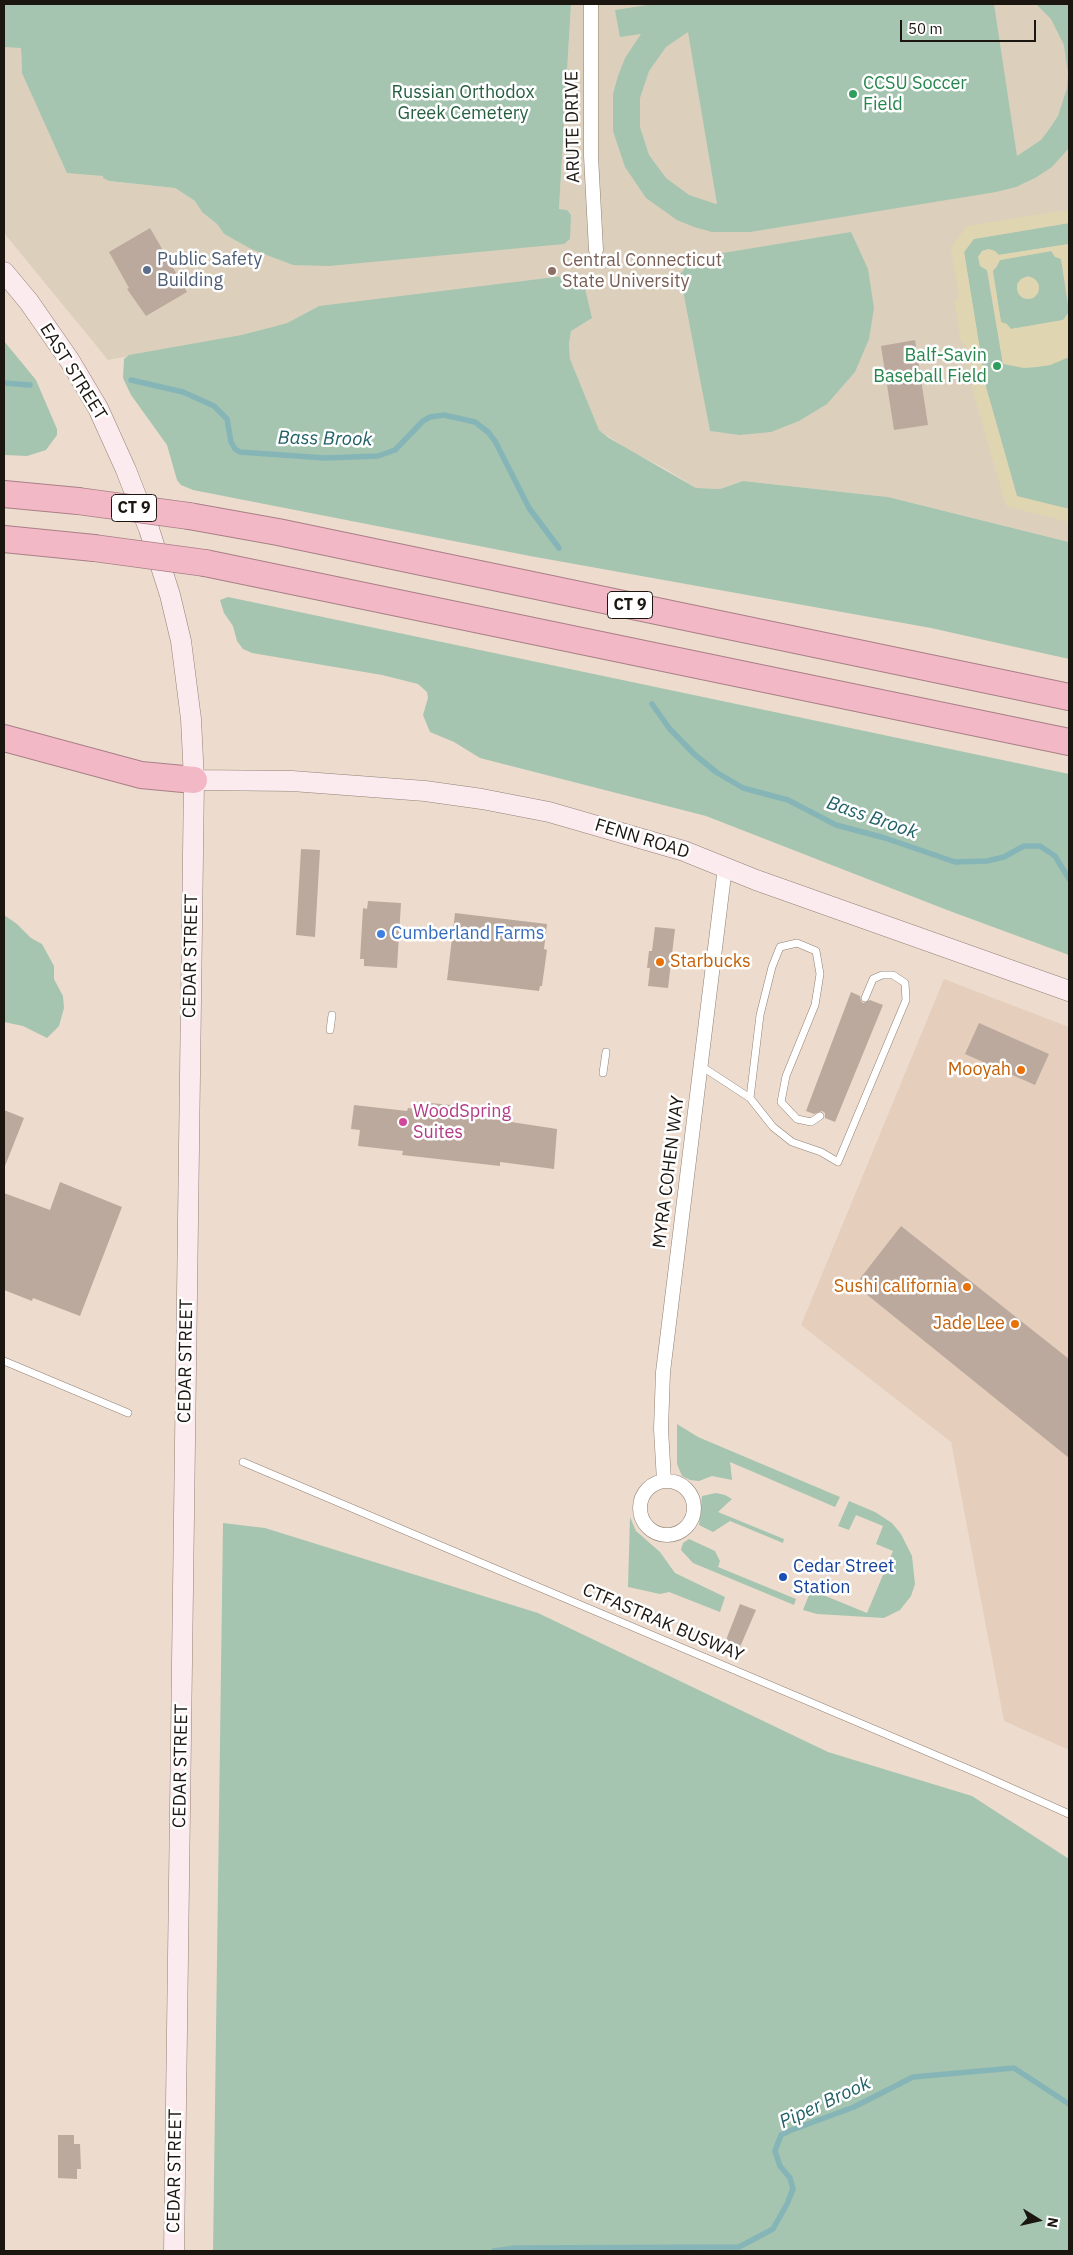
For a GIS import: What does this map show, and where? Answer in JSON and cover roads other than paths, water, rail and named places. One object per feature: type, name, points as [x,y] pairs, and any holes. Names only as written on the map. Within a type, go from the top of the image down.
[{"type":"highway","name":"CT 9","points":[[4,494],[78,501],[190,516],[278,532],[1069,697]]},
{"type":"highway","points":[[4,539],[94,548],[205,564],[1069,742]]},
{"type":"highway","points":[[4,738],[141,775],[194,780]]},
{"type":"main road","name":"EAST STREET","points":[[4,272],[50,332],[82,380],[108,429],[130,479]]},
{"type":"main road","name":"CEDAR STREET","points":[[130,479],[162,570],[180,636],[191,719],[194,780],[174,2251]]},
{"type":"main road","name":"FENN ROAD","points":[[194,780],[278,781],[425,791],[482,799],[577,819],[684,851],[1069,991]]},
{"type":"street","name":"ARUTE DRIVE","points":[[591,4],[591,156],[596,250]]},
{"type":"street","name":"MYRA COHEN WAY","points":[[664,1481],[661,1429],[664,1372],[725,867]]},
{"type":"lane","points":[[750,1098],[760,1015],[772,967],[780,947],[797,944],[816,951],[820,974],[814,1005],[786,1076],[781,1102],[797,1119],[811,1122],[820,1116]]},
{"type":"lane","points":[[701,1066],[750,1098],[773,1126],[792,1142],[821,1152],[838,1162],[906,1000],[905,983],[894,975],[882,975],[873,979],[865,998]]},
{"type":"lane","points":[[330,1030],[332,1014]]},
{"type":"lane","points":[[603,1073],[606,1052]]},
{"type":"lane","points":[[4,1361],[128,1413]]},
{"type":"lane","name":"CTFASTRAK BUSWAY","points":[[243,1462],[954,1763],[1069,1814]]},
{"type":"waterway","name":"Bass Brook","points":[[131,380],[183,392],[214,406],[227,419],[231,442],[235,449],[240,452],[325,458],[378,456],[395,450],[423,421],[430,417],[444,415],[475,422],[488,432],[495,441],[529,508],[559,548]]},
{"type":"waterway","name":"Bass Brook","points":[[4,383],[30,385]]},
{"type":"waterway","name":"Bass Brook","points":[[652,704],[669,728],[694,754],[716,772],[743,788],[788,800],[836,825],[885,838],[955,862],[987,861],[1004,857],[1024,846],[1040,846],[1055,856],[1069,879]]},
{"type":"waterway","name":"Piper Brook","points":[[494,2251],[515,2248],[739,2247],[773,2229],[793,2189],[790,2178],[780,2166],[775,2151],[781,2135],[854,2107],[913,2077],[1014,2068],[1069,2104]]},
{"type":"place","name":"CCSU Soccer Field","points":[[853,94]]},
{"type":"place","name":"Public Safety Building","points":[[147,270]]},
{"type":"place","name":"Central Connecticut State University","points":[[552,271]]},
{"type":"place","name":"Balf-Savin Baseball Field","points":[[997,366]]},
{"type":"place","name":"Cumberland Farms","points":[[381,934]]},
{"type":"place","name":"Starbucks","points":[[660,962]]},
{"type":"place","name":"Mooyah","points":[[1021,1070]]},
{"type":"place","name":"WoodSpring Suites","points":[[403,1122]]},
{"type":"place","name":"Sushi california","points":[[967,1287]]},
{"type":"place","name":"Jade Lee","points":[[1015,1324]]},
{"type":"place","name":"Cedar Street Station","points":[[783,1577]]},
{"type":"park label","name":"Russian Orthodox Greek Cemetery","points":[[463,104]]}]
